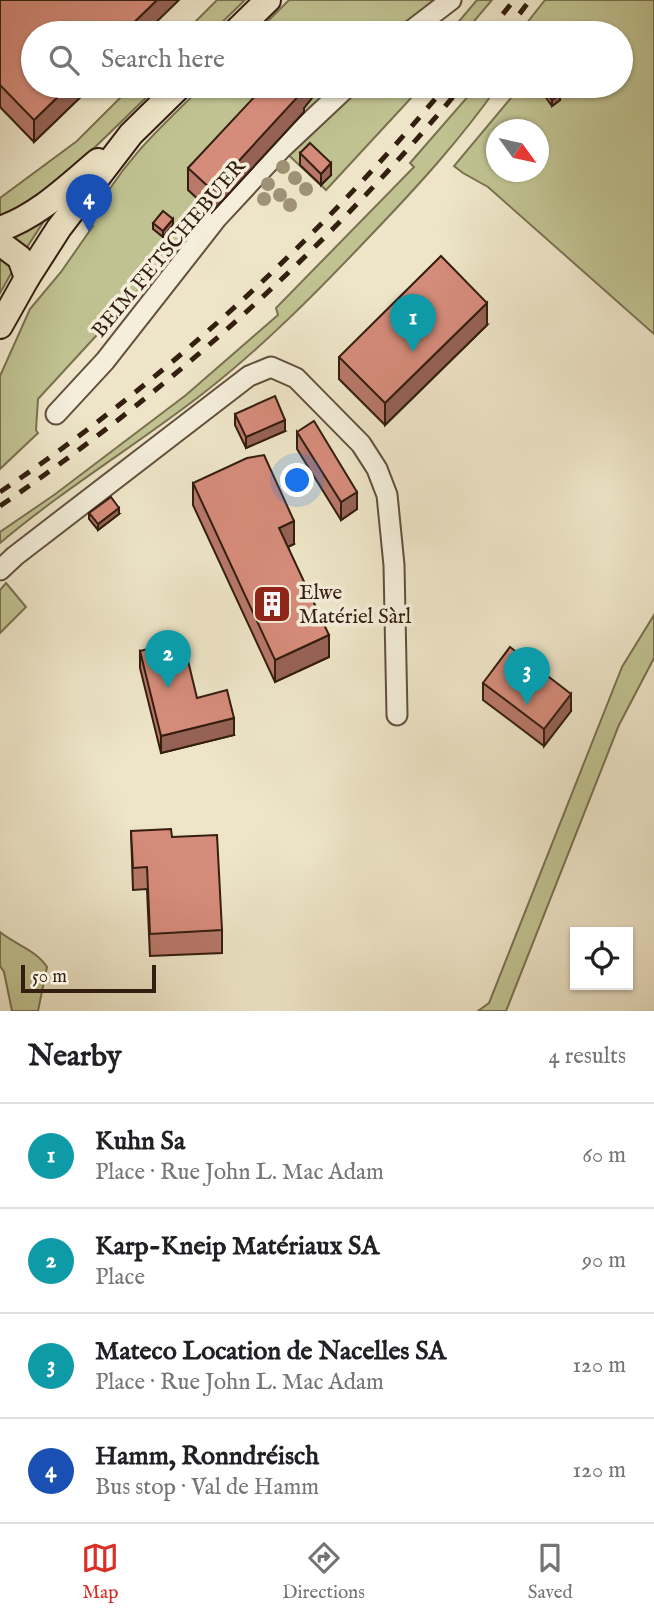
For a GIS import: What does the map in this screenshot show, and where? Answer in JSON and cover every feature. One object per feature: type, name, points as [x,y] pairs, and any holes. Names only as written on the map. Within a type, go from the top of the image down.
[{"type":"main road","points":[[246,21],[268,0]]},
{"type":"main road","points":[[0,229],[13,225],[42,208],[131,134],[168,98]]},
{"type":"main road","points":[[0,326],[59,228],[131,134]]},
{"type":"main road","points":[[0,243],[20,258],[27,278]]},
{"type":"street","points":[[424,21],[451,0]]},
{"type":"street","name":"BEIM FETSCHEBUER","points":[[56,414],[105,361],[217,218],[282,148],[335,98]]},
{"type":"street","points":[[0,570],[249,376],[271,367],[296,378],[361,444],[377,469],[387,495],[394,565],[397,715]]},
{"type":"green space","points":[[217,0],[245,0],[223,21],[196,21]]},
{"type":"green space","points":[[289,0],[451,0],[424,21],[268,21]]},
{"type":"green space","points":[[477,0],[492,0],[474,21],[459,21]]},
{"type":"green space","points":[[545,0],[654,0],[654,334],[488,187],[454,166],[486,128],[486,182],[549,182],[549,119],[493,119],[511,98],[633,98],[633,21],[528,21]]},
{"type":"green space","points":[[120,98],[146,98],[87,155],[0,293],[0,198],[77,141]]},
{"type":"green space","points":[[191,98],[411,98],[326,190],[282,149],[176,270],[164,262],[38,399],[38,433],[0,469],[0,376],[30,309],[61,272],[93,226],[90,224],[112,185],[155,133]]},
{"type":"green space","points":[[467,98],[489,98],[421,181],[351,256],[246,358],[201,395],[49,504],[0,543],[0,532],[54,495],[186,395],[278,315],[276,308],[414,167],[410,163]]},
{"type":"green space","points":[[6,583],[26,607],[0,633],[0,590]]},
{"type":"green space","points":[[654,615],[654,658],[619,725],[506,1011],[478,1011],[489,1003],[622,667]]},
{"type":"green space","points":[[0,932],[32,952],[47,967],[38,1011],[12,1011],[4,972],[0,966]]},
{"type":"building","points":[[0,0],[157,0],[135,21],[21,21],[21,98],[57,98],[34,120],[0,85]]},
{"type":"building","points":[[253,98],[297,98],[212,190],[188,168]]},
{"type":"building","points":[[310,143],[331,163],[321,174],[300,153]]},
{"type":"building","points":[[163,211],[173,219],[163,231],[153,223]]},
{"type":"building","points":[[441,256],[487,303],[385,403],[339,357]]},
{"type":"building","points":[[275,396],[285,420],[246,437],[235,414]]},
{"type":"building","points":[[314,421],[357,492],[341,502],[297,432]]},
{"type":"building","name":"Elwe Matériel Sàrl","points":[[264,455],[294,521],[279,528],[329,635],[275,660],[193,483],[247,458]]},
{"type":"building","points":[[111,497],[119,508],[98,524],[89,513]]},
{"type":"building","points":[[183,640],[197,698],[227,690],[234,718],[161,736],[140,651]]},
{"type":"building","points":[[510,647],[571,694],[544,729],[483,683]]},
{"type":"building","points":[[171,829],[172,837],[217,835],[222,930],[150,934],[147,867],[133,868],[131,831]]},
{"type":"railway","points":[[497,21],[514,0]]},
{"type":"railway","points":[[514,21],[530,0]]},
{"type":"railway","points":[[0,492],[122,403],[237,305],[346,199],[436,98]]},
{"type":"railway","points":[[0,506],[126,413],[246,312],[358,203],[452,98]]},
{"type":"place","name":"Hamm, Ronndréisch","points":[[89,232]]},
{"type":"place","name":"Kuhn Sa","points":[[413,352]]},
{"type":"place","name":"Elwe Matériel Sàrl","points":[[272,604]]},
{"type":"place","name":"Karp-Kneip Matériaux SA","points":[[168,688]]},
{"type":"place","name":"Mateco Location de Nacelles SA","points":[[527,705]]}]
